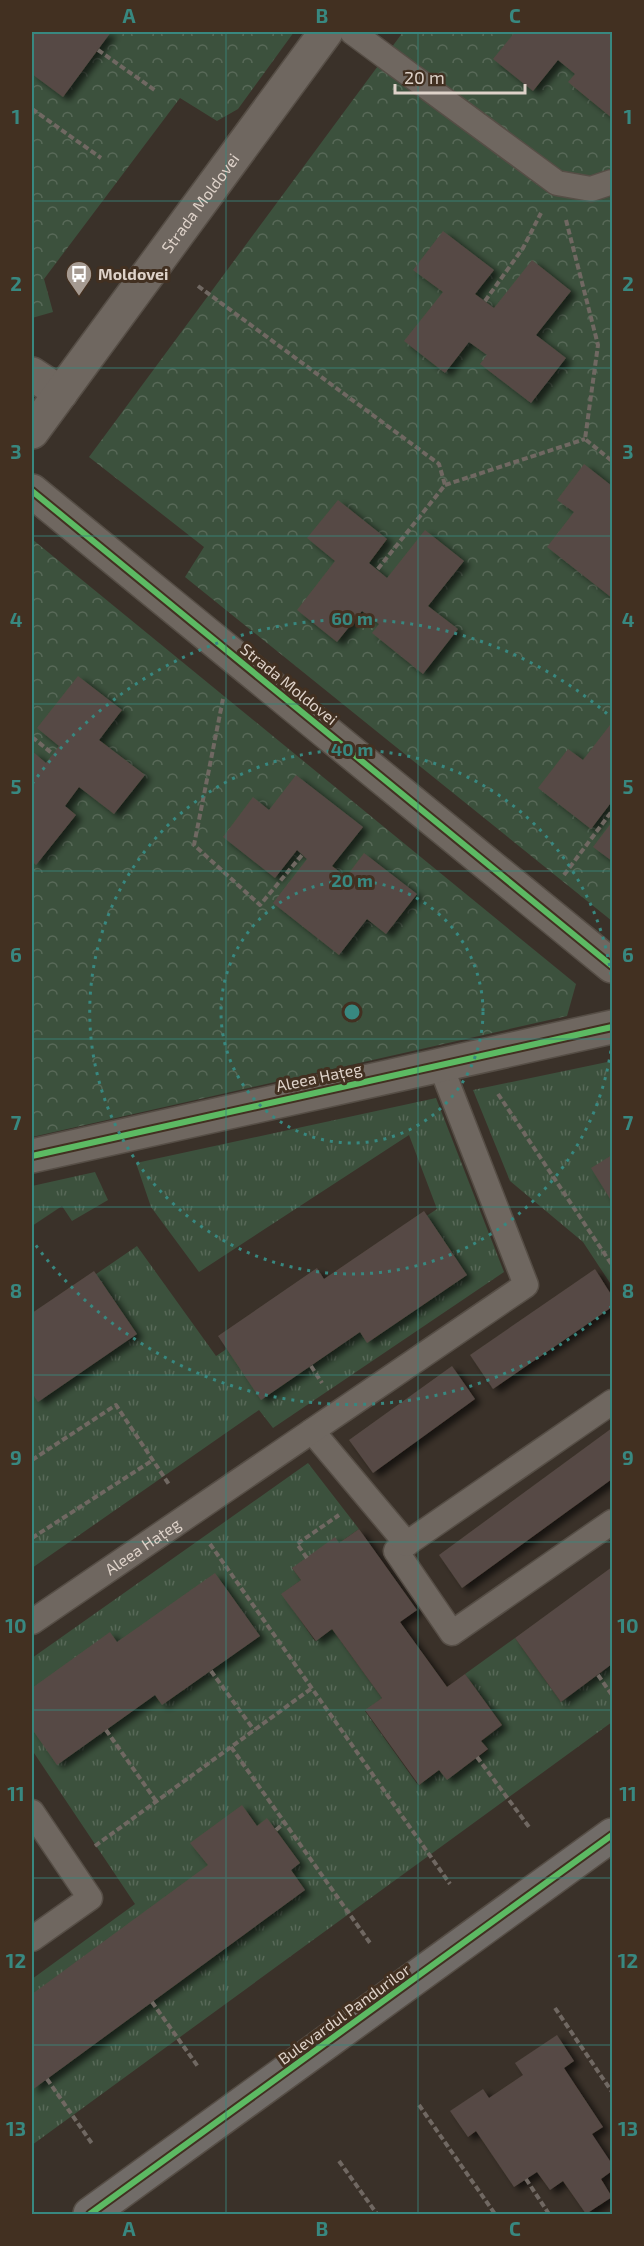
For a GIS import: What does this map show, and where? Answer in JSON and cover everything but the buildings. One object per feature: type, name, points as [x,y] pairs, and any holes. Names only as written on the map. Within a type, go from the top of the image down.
[{"type":"main road","name":"Bulevardul Pandurilor","points":[[90,2214],[612,1835]]},
{"type":"street","name":"Strada Moldovei","points":[[32,432],[326,32]]},
{"type":"street","points":[[32,374],[61,393]]},
{"type":"street","name":"Strada Moldovei","points":[[32,491],[612,966]]},
{"type":"street","name":"Aleea Hațeg","points":[[32,1156],[612,1027]]},
{"type":"lane","points":[[352,32],[557,183],[591,189],[612,182]]},
{"type":"lane","name":"Aleea Hațeg","points":[[32,1622],[526,1285],[440,1064]]},
{"type":"lane","points":[[612,1402],[396,1551],[452,1633],[612,1522]]},
{"type":"lane","points":[[312,1431],[407,1544]]},
{"type":"lane","points":[[32,1812],[90,1898],[32,1939]]},
{"type":"path","points":[[98,50],[156,92]]},
{"type":"path","points":[[32,110],[101,158]]},
{"type":"path","points":[[484,301],[523,248],[557,183]]},
{"type":"path","points":[[557,183],[598,345],[585,439]]},
{"type":"path","points":[[198,286],[439,464],[445,485]]},
{"type":"path","points":[[585,439],[612,461]]},
{"type":"path","points":[[377,570],[445,485],[585,439]]},
{"type":"path","points":[[223,698],[194,845],[260,905],[302,855]]},
{"type":"path","points":[[32,737],[53,754]]},
{"type":"path","points":[[563,877],[612,811]]},
{"type":"path","points":[[492,1085],[612,1265]]},
{"type":"path","points":[[32,1460],[116,1405],[189,1514],[450,1884]]},
{"type":"path","points":[[32,1538],[153,1460]]},
{"type":"path","points":[[307,1558],[297,1544],[367,1495]]},
{"type":"path","points":[[211,1671],[254,1730]]},
{"type":"path","points":[[598,1675],[612,1695]]},
{"type":"path","points":[[68,1866],[312,1688]]},
{"type":"path","points":[[106,1730],[156,1802]]},
{"type":"path","points":[[231,1747],[370,1943]]},
{"type":"path","points":[[477,1757],[529,1827]]},
{"type":"path","points":[[276,1830],[285,1822]]},
{"type":"path","points":[[152,2002],[199,2068]]},
{"type":"path","points":[[555,2008],[612,2092]]},
{"type":"path","points":[[47,2079],[93,2145]]},
{"type":"path","points":[[419,2105],[495,2214]]},
{"type":"path","points":[[339,2161],[377,2214]]},
{"type":"path","points":[[526,2179],[549,2214]]},
{"type":"green space","points":[[32,32],[294,32],[238,109],[217,121],[180,98],[44,279],[53,312],[32,318]]},
{"type":"green space","points":[[403,32],[612,32],[612,921],[185,577],[204,547],[89,457]]},
{"type":"green space","points":[[32,539],[576,984],[567,1016],[32,1137]]},
{"type":"green space","points":[[612,1061],[612,1286],[583,1242],[510,1181],[473,1090]]},
{"type":"green space","points":[[436,1098],[504,1272],[273,1428],[259,1410],[32,1568],[32,1318],[137,1246],[216,1356],[437,1209],[409,1135],[199,1272],[151,1207],[136,1163]]},
{"type":"green space","points":[[95,1172],[108,1200],[72,1221],[62,1206],[32,1226],[32,1186]]},
{"type":"green space","points":[[308,1463],[359,1529],[339,1543],[292,1568],[301,1580],[282,1594],[315,1641],[332,1629],[382,1698],[365,1711],[418,1785],[439,1770],[447,1779],[488,1750],[481,1741],[502,1725],[465,1674],[515,1638],[561,1702],[612,1664],[612,1722],[32,2145],[32,1979],[135,1904],[32,1750],[32,1658]]},
{"type":"cycle path","points":[[32,491],[612,966]]},
{"type":"cycle path","points":[[32,1156],[612,1027]]},
{"type":"cycle path","points":[[90,2214],[612,1835]]},
{"type":"place","name":"Moldovei","points":[[79,297]]}]
